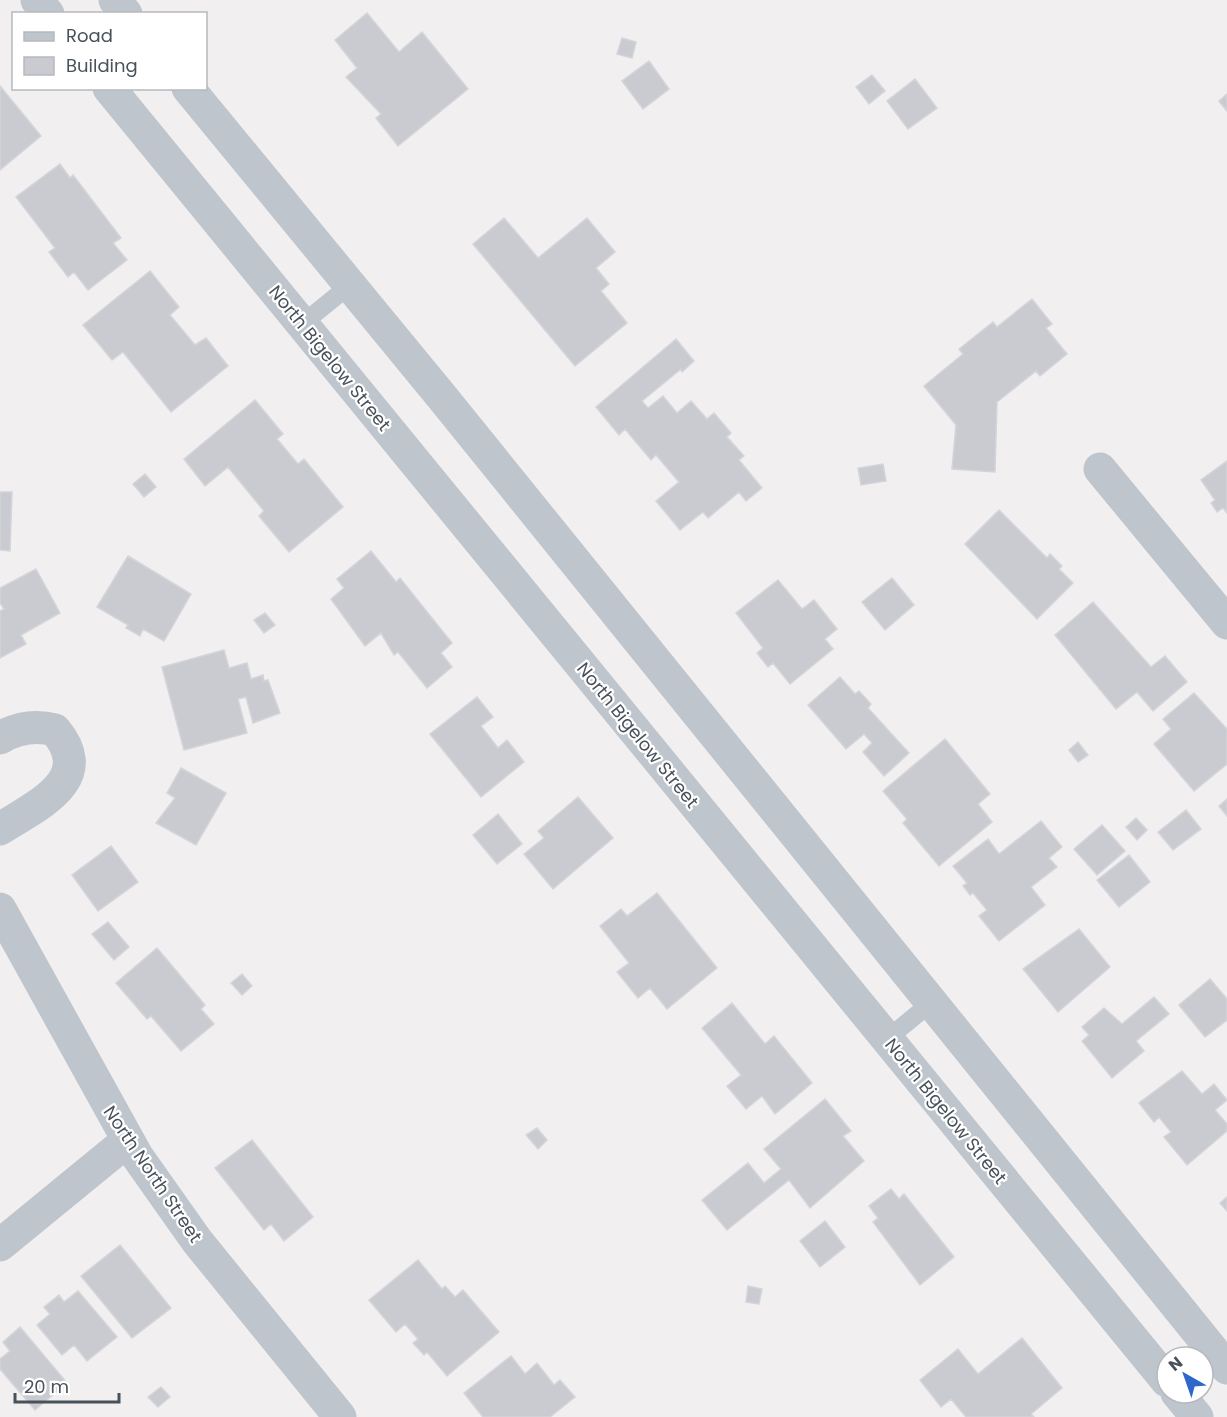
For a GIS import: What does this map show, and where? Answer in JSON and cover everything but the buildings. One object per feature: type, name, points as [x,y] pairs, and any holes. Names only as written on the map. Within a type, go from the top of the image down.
[{"type":"street","points":[[115,0],[124,12]]},
{"type":"street","name":"North Bigelow Street","points":[[111,90],[1155,1365]]},
{"type":"street","points":[[190,90],[1227,1368]]},
{"type":"street","points":[[1100,469],[1227,623]]},
{"type":"street","points":[[0,738],[41,726],[55,730],[70,752],[70,770],[60,785],[45,800],[0,830]]},
{"type":"street","name":"North North Street","points":[[0,909],[128,1141],[177,1215],[340,1417]]},
{"type":"street","points":[[0,1245],[128,1141]]},
{"type":"street","points":[[1187,1405],[1197,1417]]},
{"type":"lane","points":[[302,324],[350,285]]},
{"type":"lane","points":[[887,1039],[932,1002]]}]
